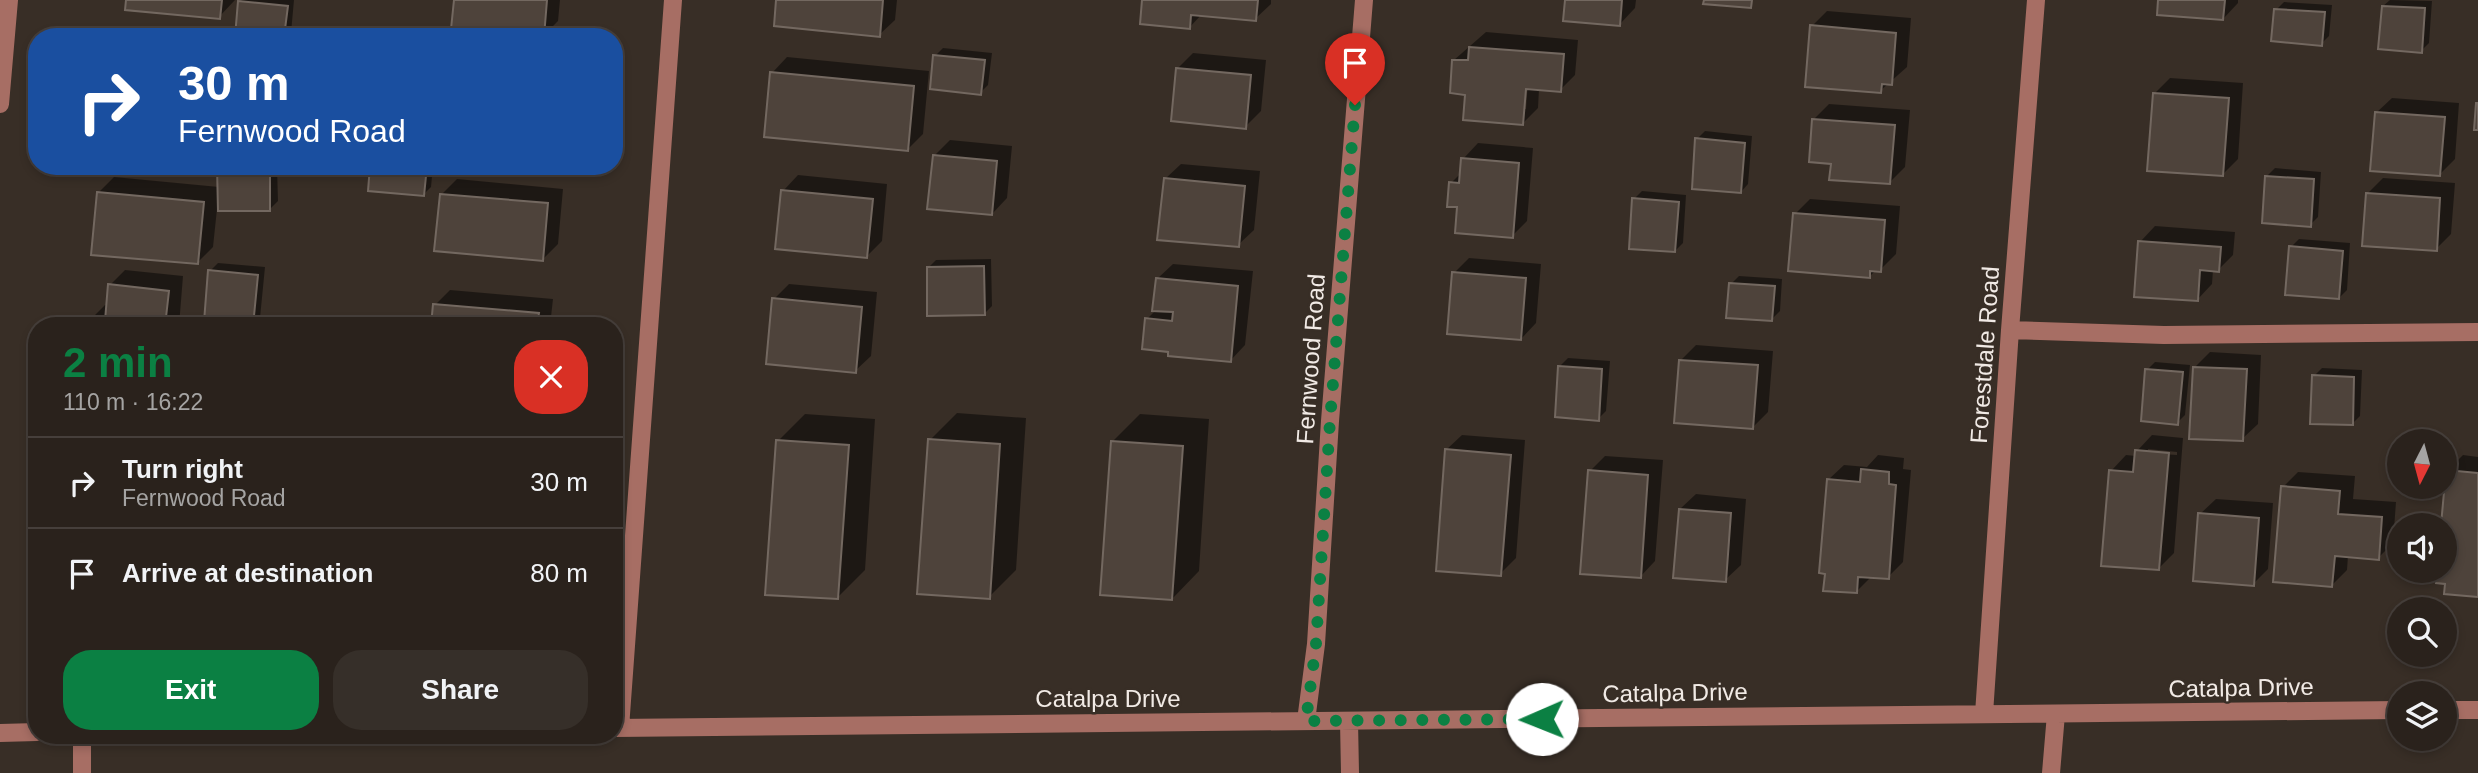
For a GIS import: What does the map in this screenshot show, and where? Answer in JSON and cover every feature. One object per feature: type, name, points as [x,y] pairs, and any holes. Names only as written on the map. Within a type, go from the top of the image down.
[{"type":"street","points":[[0,104],[9,0]]},
{"type":"street","points":[[623,650],[673,0]]},
{"type":"street","name":"Fernwood Road","points":[[1306,721],[1316,644],[1330,421],[1364,0]]},
{"type":"street","name":"Forestdale Road","points":[[1984,715],[2036,0]]},
{"type":"street","points":[[2010,330],[2164,335],[2478,332]]},
{"type":"street","points":[[2457,710],[2478,709]]},
{"type":"street","name":"Catalpa Drive","points":[[623,728],[2387,710]]},
{"type":"street","points":[[2051,773],[2056,714]]},
{"type":"street","points":[[1349,721],[1350,773]]},
{"type":"street","points":[[0,733],[28,732]]},
{"type":"street","points":[[82,744],[82,773]]},
{"type":"building","points":[[126,0],[222,0],[220,19],[125,10]]},
{"type":"building","points":[[454,0],[547,0],[545,28],[451,28]]},
{"type":"building","points":[[776,0],[883,0],[880,37],[774,26]]},
{"type":"building","points":[[1142,0],[1258,0],[1256,21],[1191,15],[1190,29],[1140,24]]},
{"type":"building","points":[[1565,0],[1622,0],[1620,26],[1563,21]]},
{"type":"building","points":[[1704,0],[1752,0],[1751,8],[1703,4]]},
{"type":"building","points":[[2158,0],[2225,0],[2223,20],[2157,15]]},
{"type":"building","points":[[238,1],[288,6],[285,28],[236,28]]},
{"type":"building","points":[[2382,6],[2425,8],[2422,53],[2378,49]]},
{"type":"building","points":[[2274,9],[2325,12],[2322,46],[2271,41]]},
{"type":"building","points":[[1810,25],[1896,33],[1892,85],[1882,84],[1881,93],[1805,87]]},
{"type":"building","points":[[1469,47],[1564,54],[1561,92],[1526,89],[1523,125],[1463,120],[1465,95],[1450,93],[1452,60],[1468,60]]},
{"type":"building","points":[[933,55],[985,60],[981,95],[930,89]]},
{"type":"building","points":[[1176,68],[1251,75],[1246,129],[1171,121]]},
{"type":"building","points":[[770,72],[914,86],[908,151],[764,137]]},
{"type":"building","points":[[2153,93],[2229,98],[2223,176],[2147,171]]},
{"type":"building","points":[[2476,103],[2478,130],[2474,130]]},
{"type":"building","points":[[2375,112],[2445,117],[2440,176],[2370,171]]},
{"type":"building","points":[[1812,119],[1895,125],[1890,184],[1829,180],[1831,164],[1809,162]]},
{"type":"building","points":[[1695,138],[1745,143],[1741,193],[1692,189]]},
{"type":"building","points":[[933,155],[997,161],[992,215],[927,209]]},
{"type":"building","points":[[1461,158],[1519,163],[1513,238],[1455,233],[1457,207],[1447,207],[1449,182],[1459,183]]},
{"type":"building","points":[[217,175],[270,175],[270,211],[218,211]]},
{"type":"building","points":[[369,175],[426,175],[424,196],[368,191]]},
{"type":"building","points":[[2265,176],[2314,179],[2311,227],[2262,223]]},
{"type":"building","points":[[1164,178],[1245,186],[1239,247],[1157,240]]},
{"type":"building","points":[[781,190],[873,199],[867,258],[775,249]]},
{"type":"building","points":[[97,192],[204,202],[198,264],[91,255]]},
{"type":"building","points":[[2366,193],[2440,198],[2437,251],[2362,246]]},
{"type":"building","points":[[440,194],[548,203],[543,261],[434,251]]},
{"type":"building","points":[[1632,198],[1679,202],[1675,252],[1629,249]]},
{"type":"building","points":[[1793,213],[1885,220],[1881,272],[1870,271],[1870,278],[1788,271]]},
{"type":"building","points":[[2138,241],[2221,247],[2219,272],[2200,270],[2198,301],[2134,297]]},
{"type":"building","points":[[2289,246],[2343,251],[2339,299],[2285,295]]},
{"type":"building","points":[[984,266],[985,315],[927,316],[927,267]]},
{"type":"building","points":[[208,270],[258,275],[254,317],[204,317]]},
{"type":"building","points":[[1452,272],[1526,278],[1521,340],[1447,334]]},
{"type":"building","points":[[1156,278],[1238,286],[1231,362],[1168,356],[1168,352],[1142,349],[1145,318],[1172,321],[1173,312],[1152,311]]},
{"type":"building","points":[[1729,283],[1775,286],[1772,321],[1726,318]]},
{"type":"building","points":[[108,284],[169,291],[166,317],[105,317]]},
{"type":"building","points":[[772,298],[862,307],[856,373],[766,364]]},
{"type":"building","points":[[433,304],[539,313],[538,317],[432,317]]},
{"type":"building","points":[[1679,360],[1758,365],[1753,429],[1674,423]]},
{"type":"building","points":[[1558,366],[1602,369],[1599,421],[1555,417]]},
{"type":"building","points":[[2193,367],[2247,369],[2243,441],[2189,439]]},
{"type":"building","points":[[2145,369],[2183,372],[2178,425],[2141,421]]},
{"type":"building","points":[[2312,375],[2354,377],[2353,425],[2310,424]]},
{"type":"building","points":[[928,439],[1000,444],[990,599],[917,594]]},
{"type":"building","points":[[776,440],[849,445],[838,599],[765,595]]},
{"type":"building","points":[[1111,441],[1183,446],[1172,600],[1100,595]]},
{"type":"building","points":[[1445,449],[1511,455],[1501,576],[1436,571]]},
{"type":"building","points":[[2135,450],[2169,453],[2159,570],[2101,566],[2109,470],[2133,472]]},
{"type":"building","points":[[1861,469],[1889,472],[1889,484],[1896,485],[1889,579],[1858,577],[1857,593],[1823,591],[1825,574],[1819,573],[1827,479],[1860,482]]},
{"type":"building","points":[[1588,470],[1648,475],[1641,578],[1580,574]]},
{"type":"building","points":[[2457,471],[2478,473],[2478,597],[2444,594],[2445,584],[2436,583],[2457,583],[2457,513],[2442,513],[2443,499],[2457,499]]},
{"type":"building","points":[[2281,486],[2340,491],[2338,514],[2382,517],[2379,560],[2335,556],[2332,587],[2273,582]]},
{"type":"building","points":[[1679,509],[1731,513],[1726,582],[1673,578]]},
{"type":"building","points":[[2198,513],[2259,518],[2254,586],[2193,581]]},
{"type":"route","points":[[1355,105],[1330,421],[1316,644],[1306,721],[1542,719]]}]
